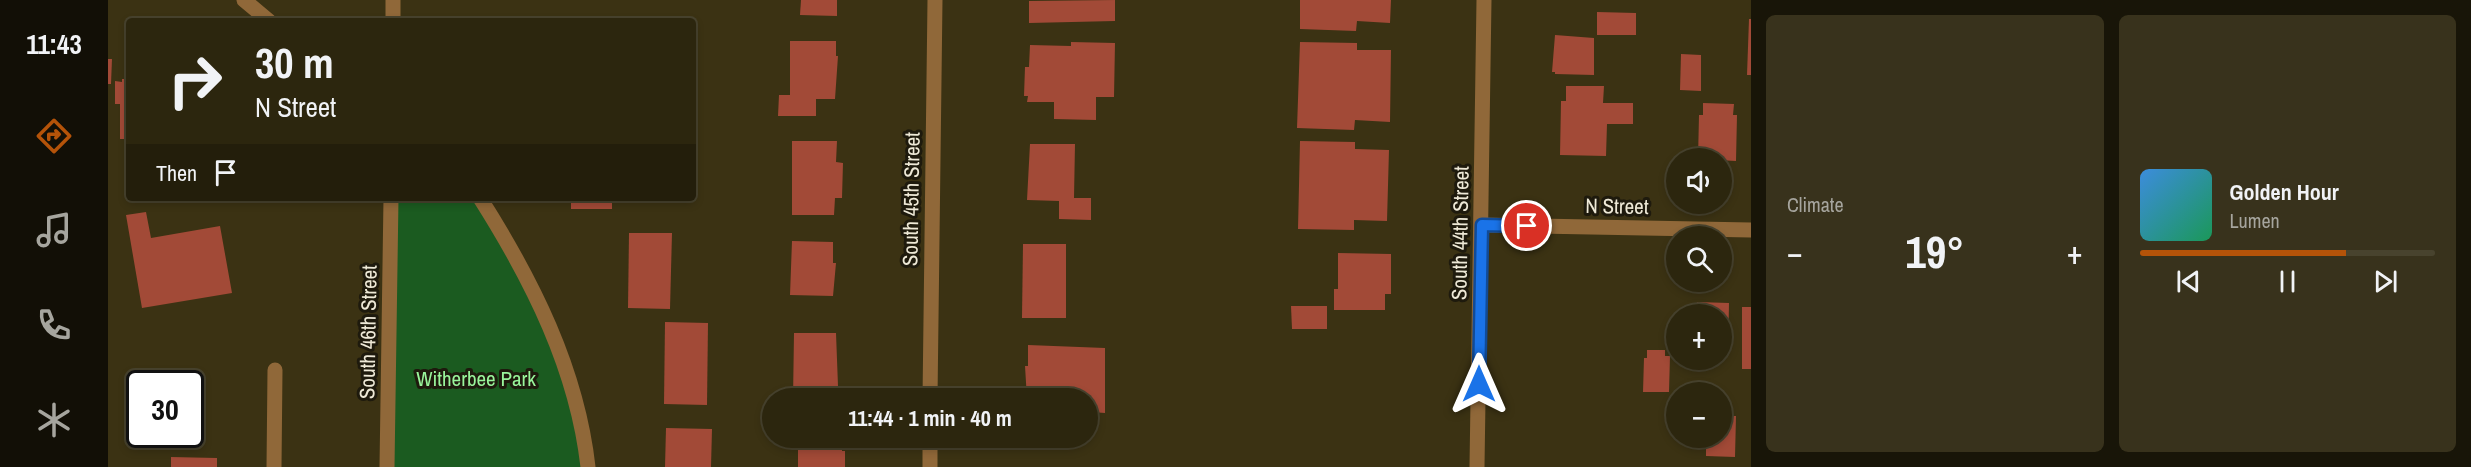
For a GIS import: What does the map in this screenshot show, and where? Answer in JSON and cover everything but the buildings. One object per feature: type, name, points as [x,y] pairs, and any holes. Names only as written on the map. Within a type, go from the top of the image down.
[{"type":"street","points":[[244,0],[265,18]]},
{"type":"street","points":[[393,0],[393,18]]},
{"type":"street","name":"South 45th Street","points":[[930,388],[935,0]]},
{"type":"street","name":"South 44th Street","points":[[1478,467],[1484,0]]},
{"type":"street","name":"South 46th Street","points":[[387,467],[391,201]]},
{"type":"street","points":[[482,201],[516,255],[550,326],[576,407],[588,467]]},
{"type":"street","name":"N Street","points":[[1482,225],[1751,230]]},
{"type":"street","points":[[274,467],[275,370]]},
{"type":"street","points":[[930,448],[930,467]]},
{"type":"green space","name":"Witherbee Park","points":[[391,201],[482,201],[542,307],[588,467],[387,467]]},
{"type":"route","points":[[1479,384],[1482,225],[1527,226]]}]
